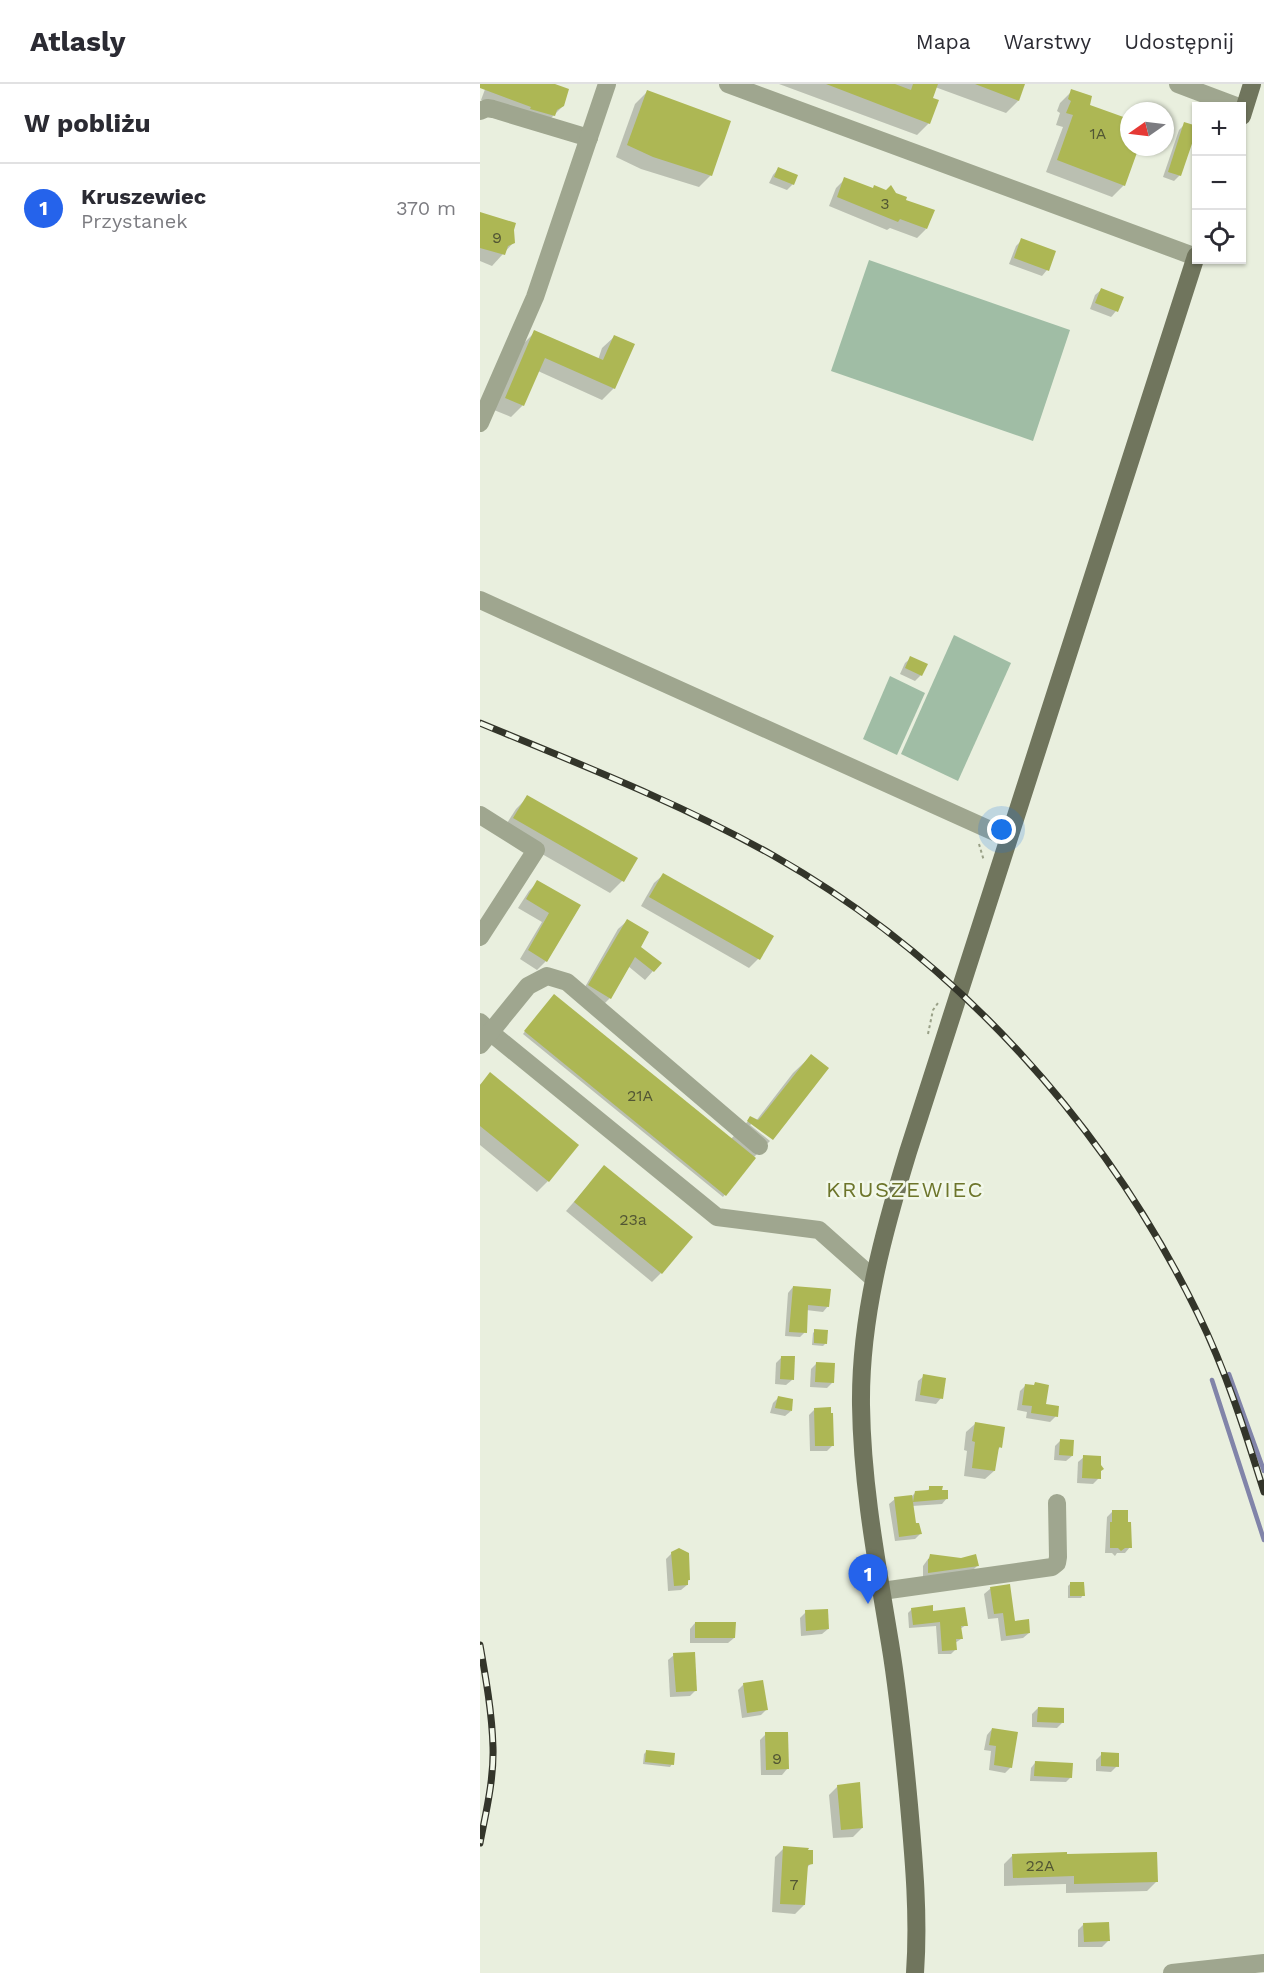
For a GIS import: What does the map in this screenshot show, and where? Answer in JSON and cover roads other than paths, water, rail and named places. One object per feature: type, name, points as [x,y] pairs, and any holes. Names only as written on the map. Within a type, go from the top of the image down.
[{"type":"main road","points":[[1244,102],[1252,84]]},
{"type":"main road","points":[[915,1973],[917,1928],[912,1838],[900,1711],[869,1517],[862,1427],[861,1380],[873,1278],[898,1184],[1194,264]]},
{"type":"street","points":[[480,423],[535,297],[607,84]]},
{"type":"street","points":[[728,84],[1192,256]]},
{"type":"street","points":[[1178,84],[1222,102]]},
{"type":"street","points":[[480,111],[493,109],[589,138]]},
{"type":"street","points":[[480,600],[1008,838]]},
{"type":"street","points":[[480,815],[536,850],[480,937]]},
{"type":"street","points":[[759,1146],[567,982],[547,976],[528,986],[483,1033],[717,1217],[819,1230],[873,1278]]},
{"type":"street","points":[[882,1591],[1052,1566],[1058,1557],[1057,1503]]},
{"type":"street","points":[[1172,1973],[1264,1963]]},
{"type":"waterway","points":[[1229,1374],[1264,1471]]},
{"type":"waterway","points":[[1212,1380],[1264,1540]]},
{"type":"railway","points":[[480,723],[666,801],[774,856],[841,898],[905,945],[964,997],[1020,1053],[1072,1113],[1119,1177],[1161,1244],[1198,1314],[1217,1357],[1264,1492]]},
{"type":"railway","points":[[480,1645],[490,1709],[493,1747],[491,1783],[480,1843]]},
{"type":"place","name":"Kruszewiec","points":[[868,1604]]},
{"type":"district","name":"KRUSZEWIEC","points":[[905,1189]]}]
